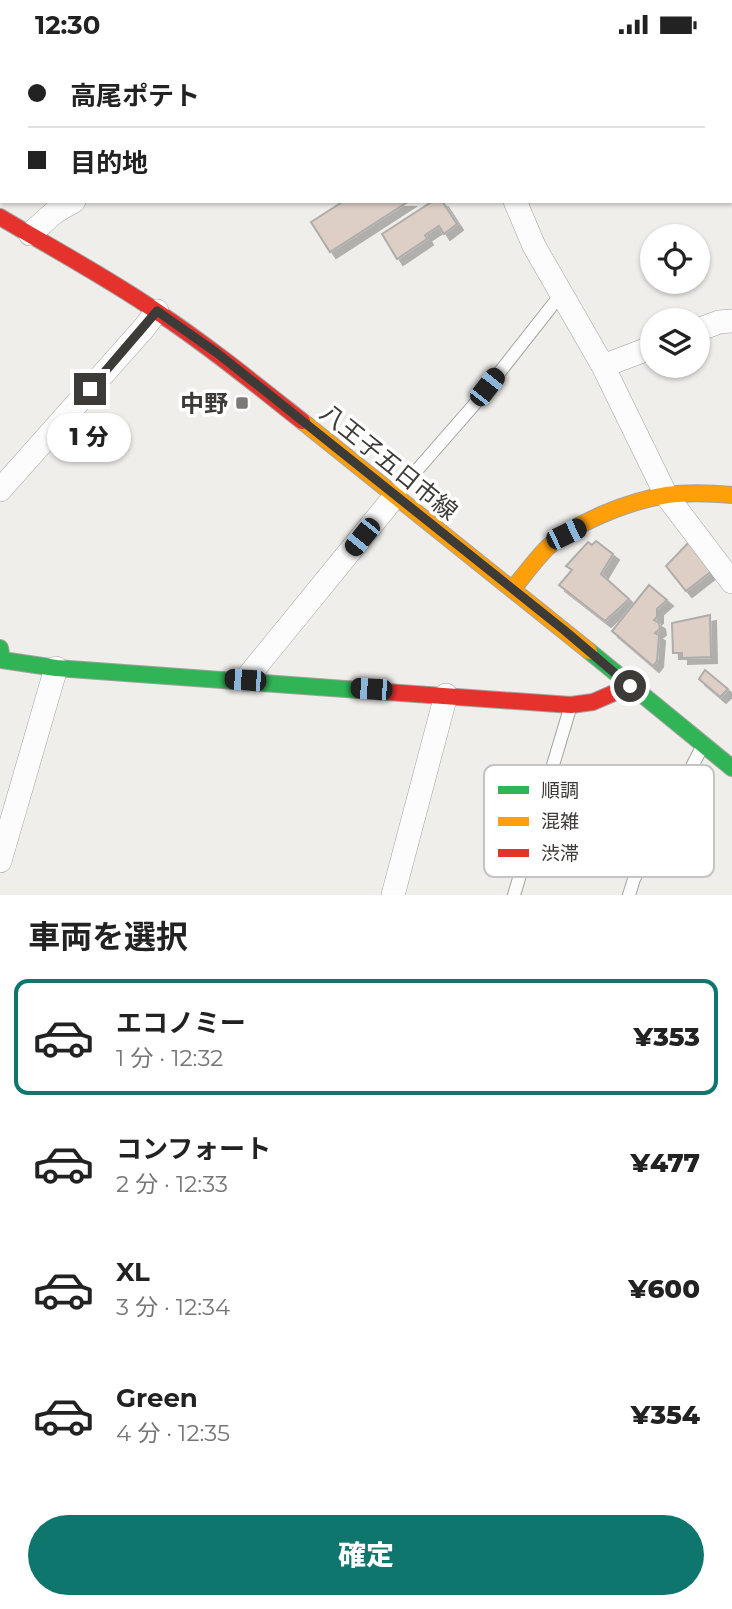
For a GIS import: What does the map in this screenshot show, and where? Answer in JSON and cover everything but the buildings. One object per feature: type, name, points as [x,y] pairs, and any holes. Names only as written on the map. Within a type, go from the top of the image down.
[{"type":"main road","name":"八王子五日市線","points":[[0,217],[157,311],[217,353],[732,768]]},
{"type":"main road","points":[[513,589],[551,544],[599,517],[666,495],[732,495]]},
{"type":"main road","points":[[0,648],[2,660],[56,668],[571,705],[593,702],[630,686]]},
{"type":"street","points":[[30,234],[55,212],[71,203]]},
{"type":"street","points":[[517,203],[534,246],[603,366],[666,495],[732,582]]},
{"type":"street","points":[[0,489],[157,311]]},
{"type":"street","points":[[710,325],[719,321],[732,321]]},
{"type":"street","points":[[603,366],[640,352]]},
{"type":"street","points":[[245,680],[395,496]]},
{"type":"street","points":[[0,861],[56,668]]},
{"type":"street","points":[[393,895],[446,695]]},
{"type":"lane","points":[[395,496],[473,406],[562,293]]},
{"type":"lane","points":[[553,765],[571,705]]},
{"type":"lane","points":[[693,765],[703,745]]},
{"type":"lane","points":[[514,895],[519,877]]},
{"type":"lane","points":[[629,895],[635,877]]},
{"type":"traffic: fast","points":[[0,648],[2,660],[56,668],[359,690]]},
{"type":"traffic: fast","points":[[589,651],[732,768]]},
{"type":"traffic: slow","points":[[302,421],[589,651]]},
{"type":"traffic: slow","points":[[513,589],[548,547],[573,529],[604,514],[636,502],[667,495],[732,495]]},
{"type":"traffic: jam","points":[[0,217],[156,311],[302,421]]},
{"type":"traffic: jam","points":[[359,690],[571,705],[593,702],[630,686]]},
{"type":"place","name":"中野","points":[[242,403]]},
{"type":"route","points":[[90,389],[157,311],[217,353],[564,630],[630,686]]}]
